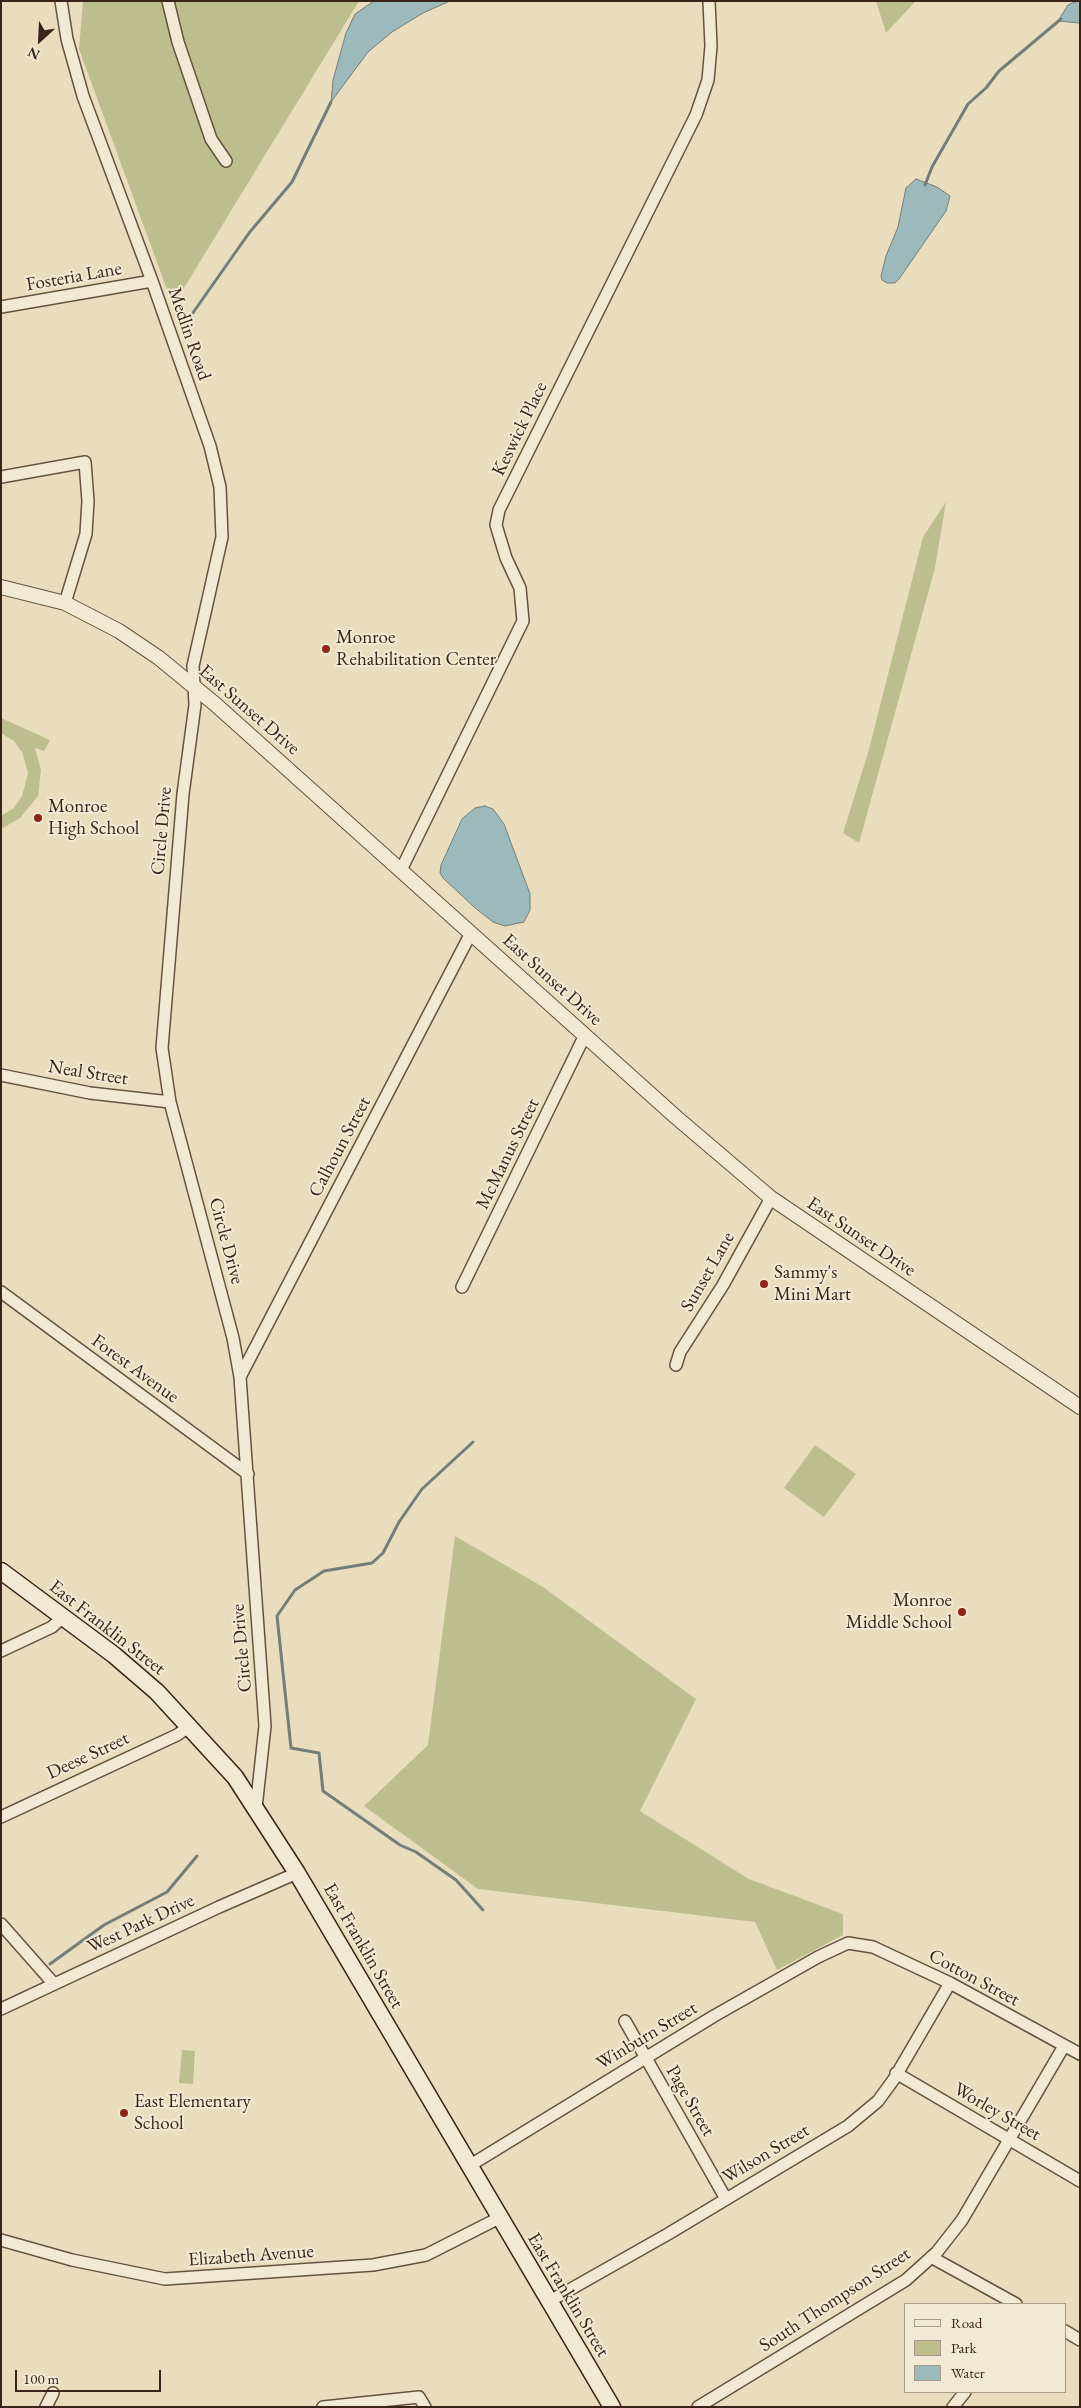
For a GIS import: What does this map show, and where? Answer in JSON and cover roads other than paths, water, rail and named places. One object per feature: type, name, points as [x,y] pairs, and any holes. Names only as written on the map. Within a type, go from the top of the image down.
[{"type":"main road","name":"East Franklin Street","points":[[1,1571],[114,1655],[157,1692],[235,1777],[297,1873],[548,2302],[612,2407]]},
{"type":"street","name":"Medlin Road","points":[[61,1],[67,39],[83,96],[152,281],[210,446],[220,487],[222,537],[193,666],[194,685]]},
{"type":"street","points":[[168,1],[178,42],[211,139],[226,161]]},
{"type":"street","name":"Keswick Place","points":[[401,870],[523,621],[520,588],[506,558],[496,525],[500,510],[696,115],[708,80],[711,46],[709,1]]},
{"type":"street","name":"Fosteria Lane","points":[[1,306],[152,281]]},
{"type":"street","points":[[1,477],[85,462],[88,500],[86,534],[65,603]]},
{"type":"street","name":"East Sunset Drive","points":[[1,587],[65,603],[119,631],[194,685],[585,1035],[771,1198],[1080,1408]]},
{"type":"street","name":"Circle Drive","points":[[194,685],[194,705],[183,794],[162,1048],[170,1102],[233,1338],[240,1376],[265,1726],[256,1808]]},
{"type":"street","name":"Calhoun Street","points":[[240,1376],[471,933]]},
{"type":"street","name":"McManus Street","points":[[462,1287],[585,1035]]},
{"type":"street","name":"Neal Street","points":[[1,1075],[90,1093],[170,1102]]},
{"type":"street","name":"Sunset Lane","points":[[676,1365],[680,1352],[723,1285],[771,1198]]},
{"type":"street","name":"Forest Avenue","points":[[1,1292],[248,1474]]},
{"type":"street","points":[[1,1651],[52,1627],[63,1617]]},
{"type":"street","name":"Deese Street","points":[[1,1817],[177,1735],[190,1726]]},
{"type":"street","name":"West Park Drive","points":[[1,2009],[219,1907],[297,1873]]},
{"type":"street","points":[[1,1924],[54,1984]]},
{"type":"street","name":"Winburn Street","points":[[469,2166],[801,1966],[848,1944]]},
{"type":"street","name":"Cotton Street","points":[[848,1944],[873,1946],[950,1983],[1080,2054]]},
{"type":"street","name":"Wilson Street","points":[[548,2302],[848,2126],[878,2101],[950,1983]]},
{"type":"street","name":"Page Street","points":[[624,2021],[726,2198]]},
{"type":"street","name":"South Thompson Street","points":[[698,2407],[906,2280],[931,2257],[962,2220],[1064,2046]]},
{"type":"street","name":"Worley Street","points":[[896,2073],[1080,2181]]},
{"type":"street","name":"Elizabeth Avenue","points":[[1,2240],[77,2262],[165,2279],[372,2265],[426,2255],[499,2218]]},
{"type":"street","points":[[931,2257],[1014,2303]]},
{"type":"street","points":[[1066,2333],[1080,2340]]},
{"type":"street","points":[[46,2407],[52,2393]]},
{"type":"street","points":[[952,2407],[964,2393]]},
{"type":"street","points":[[323,2407],[422,2402]]},
{"type":"water","points":[[374,1],[450,1],[423,13],[392,32],[368,52],[331,102],[333,80],[346,33],[355,14]]},
{"type":"water","points":[[1080,1],[1080,23],[1058,21],[1068,5]]},
{"type":"water","points":[[916,179],[937,187],[950,196],[946,211],[899,279],[895,283],[887,283],[882,280],[881,276],[886,256],[898,227],[906,188]]},
{"type":"water","points":[[485,806],[493,809],[504,824],[530,894],[530,910],[524,922],[505,926],[493,922],[474,907],[440,873],[441,865],[462,819],[475,808]]},
{"type":"waterway","points":[[925,185],[932,167],[968,104],[986,88],[999,71],[1061,19]]},
{"type":"waterway","points":[[190,317],[249,233],[292,182],[331,102]]},
{"type":"waterway","points":[[473,1442],[422,1489],[399,1522],[383,1553],[372,1563],[324,1571],[295,1590],[277,1616],[291,1748],[319,1753],[323,1791],[400,1845],[416,1852],[456,1880],[483,1910]]},
{"type":"waterway","points":[[50,1964],[104,1925],[167,1892],[197,1856]]},
{"type":"place","name":"Monroe Rehabilitation Center","points":[[326,649]]},
{"type":"place","name":"Monroe High School","points":[[38,818]]},
{"type":"place","name":"Sammy's Mini Mart","points":[[764,1284]]},
{"type":"place","name":"Monroe Middle School","points":[[962,1612]]},
{"type":"place","name":"East Elementary School","points":[[124,2113]]}]
